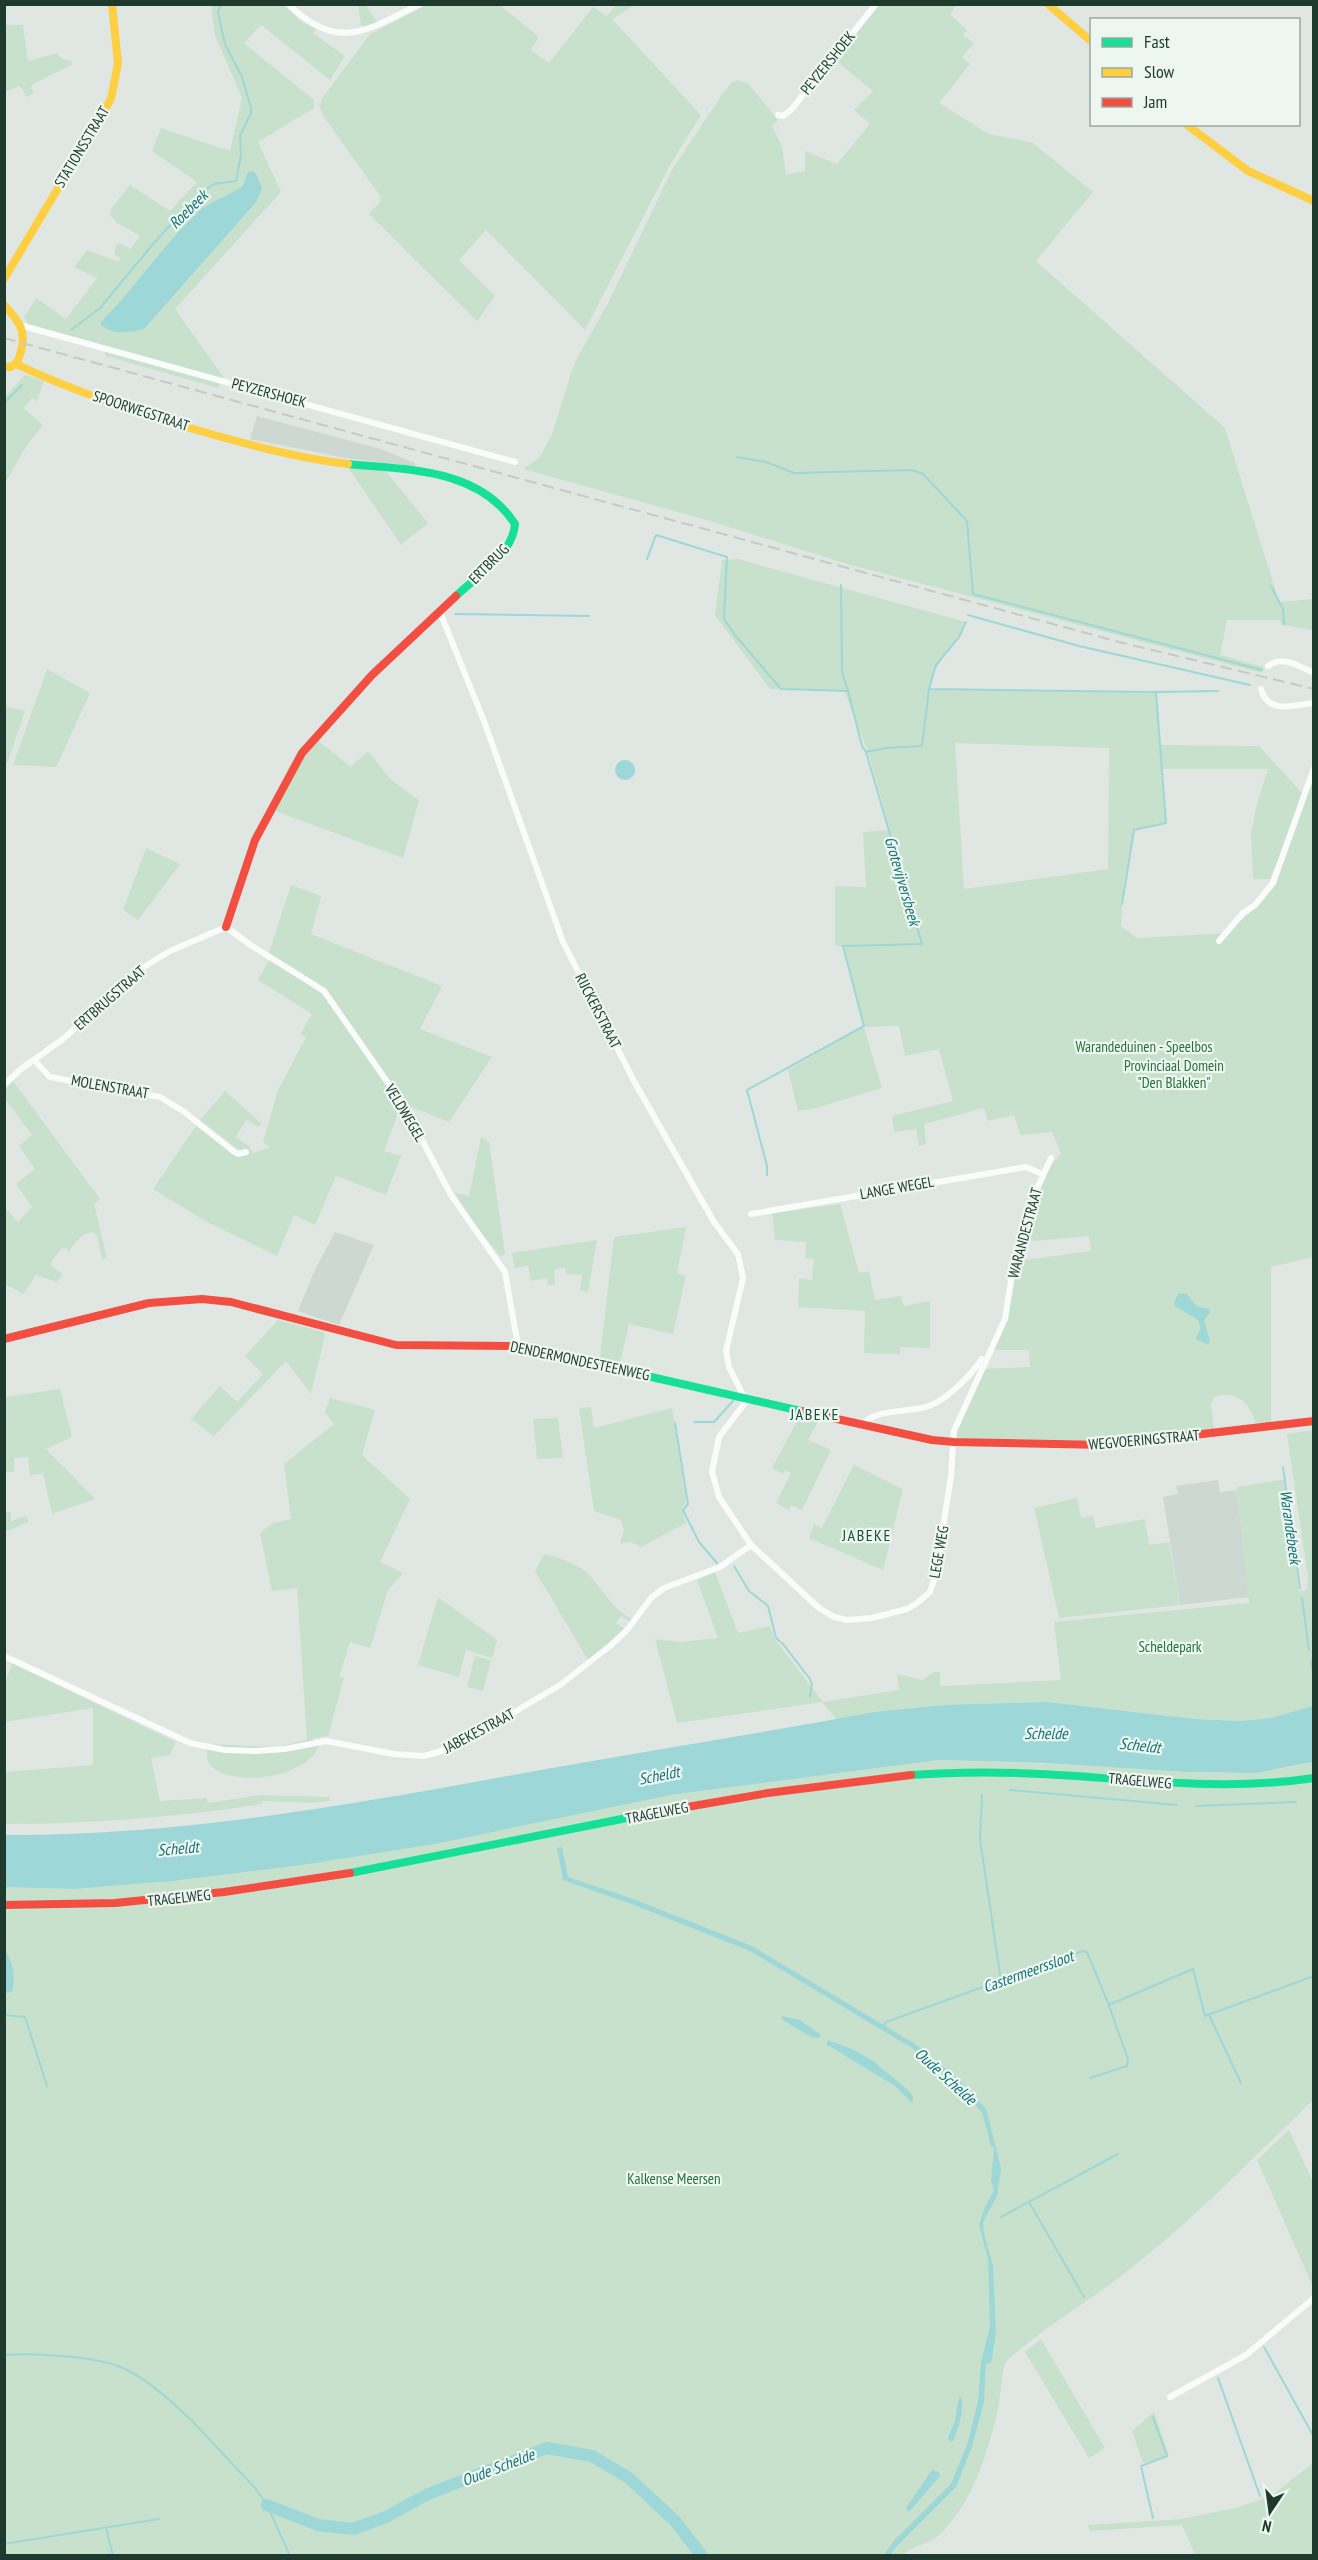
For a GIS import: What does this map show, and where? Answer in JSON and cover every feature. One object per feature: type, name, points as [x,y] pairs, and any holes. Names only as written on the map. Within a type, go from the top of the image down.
[{"type":"street","name":"STATIONSSTRAAT","points":[[4,279],[111,99],[116,86],[120,57],[112,4]]},
{"type":"street","points":[[288,4],[317,27],[343,33],[368,31],[420,4]]},
{"type":"street","name":"PEYZERSHOEK","points":[[778,115],[783,116],[791,110],[876,4]]},
{"type":"street","points":[[1048,4],[1090,40]]},
{"type":"street","points":[[1189,126],[1248,171],[1314,201]]},
{"type":"street","points":[[4,305],[23,326],[25,337],[16,364],[4,367]]},
{"type":"street","name":"PEYZERSHOEK","points":[[23,326],[515,462]]},
{"type":"street","name":"SPOORWEGSTRAAT","points":[[16,364],[146,415],[270,448]]},
{"type":"street","name":"ERTBRUG","points":[[226,927],[251,850],[302,753],[364,683],[511,542],[516,532],[515,524],[500,505],[475,486],[446,476],[407,469],[333,462],[270,448]]},
{"type":"street","name":"RIJCKERSTRAAT","points":[[440,612],[484,721],[563,942],[635,1083],[714,1222],[738,1254],[743,1278],[726,1351],[729,1366],[746,1398]]},
{"type":"street","points":[[1268,666],[1284,661],[1314,673]]},
{"type":"street","points":[[1261,688],[1268,702],[1276,706],[1314,703]]},
{"type":"street","points":[[1219,941],[1242,913],[1255,905],[1274,883],[1314,768]]},
{"type":"street","name":"ERTBRUGSTRAAT","points":[[4,1085],[63,1039],[144,967],[170,951],[226,927]]},
{"type":"street","name":"VELDWEGEL","points":[[226,927],[324,991],[404,1106],[452,1195],[505,1272],[518,1346]]},
{"type":"street","name":"MOLENSTRAAT","points":[[34,1060],[50,1077],[160,1097],[183,1111],[233,1151],[238,1154],[246,1152]]},
{"type":"street","name":"WARANDESTRAAT","points":[[954,1442],[954,1431],[1005,1319],[1014,1262],[1042,1174],[1052,1158]]},
{"type":"street","name":"LANGE WEGEL","points":[[751,1214],[1026,1167],[1042,1174]]},
{"type":"street","name":"DENDERMONDESTEENWEG","points":[[4,1339],[149,1303],[202,1299],[231,1302],[396,1345],[498,1344],[518,1346],[932,1440],[973,1443]]},
{"type":"street","name":"WARANDESTRAAT","points":[[863,1425],[875,1414],[905,1412],[930,1405],[950,1392],[976,1367],[993,1344]]},
{"type":"street","points":[[746,1398],[719,1437],[712,1472],[720,1497],[751,1545]]},
{"type":"street","name":"WEGVOERINGSTRAAT","points":[[973,1443],[1108,1445],[1314,1421]]},
{"type":"street","name":"LEGE WEG","points":[[751,1545],[819,1608],[834,1617],[860,1619],[907,1610],[930,1592],[934,1582],[954,1442]]},
{"type":"street","name":"JABEKESTRAAT","points":[[4,1656],[190,1743],[225,1750],[255,1751],[285,1749],[326,1741],[394,1754],[424,1756],[455,1747],[560,1685],[618,1639],[651,1598],[664,1588],[720,1567],[751,1545]]},
{"type":"street","name":"TRAGELWEG","points":[[4,1905],[123,1903],[241,1891],[385,1867],[674,1809],[770,1793],[885,1778],[980,1772],[1026,1772],[1237,1788],[1314,1778]]},
{"type":"street","points":[[1170,2397],[1246,2355],[1314,2298]]},
{"type":"shaded area","points":[[257,416],[381,449],[415,463],[415,466],[345,458],[250,439]]},
{"type":"shaded area","points":[[335,1232],[374,1245],[339,1325],[298,1311],[314,1272]]},
{"type":"shaded area","points":[[1218,1480],[1220,1492],[1237,1490],[1249,1597],[1180,1605],[1163,1497],[1178,1494],[1176,1486]]},
{"type":"green space","points":[[211,5],[285,5],[299,20],[316,29],[313,33],[345,56],[330,80],[261,25],[244,43],[314,100],[314,108],[258,142],[281,192],[175,309],[224,378],[218,388],[106,356],[102,345],[29,324],[24,318],[36,298],[66,319],[97,278],[74,267],[87,250],[117,261],[121,259],[115,254],[115,246],[119,243],[130,249],[140,236],[117,223],[110,215],[111,209],[130,185],[170,211],[197,182],[152,151],[161,128],[230,151],[242,98],[215,36]],"holes":[[[248,172],[257,201],[101,322],[187,224],[205,207],[240,188]]]},
{"type":"green space","points":[[358,5],[366,5],[377,22],[366,26],[361,25]]},
{"type":"green space","points":[[427,5],[500,5],[539,37],[531,50],[549,63],[593,7],[607,16],[616,5],[635,5],[612,19],[701,115],[670,165],[585,330],[486,230],[459,260],[495,296],[477,321],[369,214],[381,201],[380,196],[324,117],[319,106],[323,97],[370,34]]},
{"type":"green space","points":[[879,5],[957,5],[950,14],[967,30],[963,35],[974,43],[962,57],[970,64],[939,103],[989,134],[1033,143],[1093,192],[1036,261],[1225,428],[1279,602],[1313,599],[1313,630],[1282,625],[1280,620],[1227,620],[1220,655],[1264,667],[1262,673],[847,564],[710,521],[523,469],[540,457],[552,434],[574,364],[608,303],[673,168],[721,96],[731,83],[737,80],[748,83],[778,120],[772,126],[782,146],[786,175],[805,171],[805,151],[837,164],[870,124],[854,110],[873,91],[834,59]]},
{"type":"green space","points":[[5,25],[23,25],[28,61],[57,53],[62,59],[72,61],[71,65],[33,84],[31,88],[34,93],[27,97],[20,86],[5,92]]},
{"type":"green space","points":[[25,375],[44,381],[37,401],[32,398],[24,408],[43,425],[27,445],[5,483],[5,397]]},
{"type":"green space","points":[[347,466],[384,469],[428,523],[401,545]]},
{"type":"green space","name":"Provinciaal Domein \"Den Blakken\"","points":[[738,559],[966,622],[935,670],[929,689],[1156,692],[1160,745],[1259,746],[1302,793],[1270,879],[1253,879],[1251,832],[1268,769],[1161,769],[1166,823],[1134,830],[1124,882],[1121,926],[1137,938],[1226,933],[1252,911],[1276,883],[1313,774],[1313,1257],[1271,1267],[1271,1424],[1256,1423],[1250,1409],[1241,1399],[1236,1396],[1222,1395],[1214,1397],[1211,1405],[1214,1431],[1108,1441],[956,1438],[957,1425],[983,1369],[1030,1367],[1029,1350],[992,1350],[1008,1318],[1018,1261],[1091,1251],[1089,1236],[1023,1242],[1045,1171],[1061,1154],[1052,1132],[1020,1135],[1014,1115],[988,1121],[984,1108],[924,1124],[926,1144],[919,1146],[916,1129],[894,1132],[892,1116],[953,1101],[939,1049],[905,1056],[899,1026],[864,1027],[882,1088],[816,1108],[798,1111],[788,1070],[864,1026],[843,947],[835,945],[835,886],[866,887],[863,832],[890,830],[869,755],[844,690],[770,689],[715,615],[722,560]],"holes":[[[955,743],[1109,748],[1108,869],[964,889]]]},
{"type":"green space","points":[[47,669],[90,693],[56,767],[13,765]]},
{"type":"green space","points":[[5,706],[25,711],[7,764],[5,763]]},
{"type":"green space","points":[[316,739],[351,767],[368,751],[391,780],[419,800],[403,858],[275,811],[292,776]]},
{"type":"green space","points":[[146,848],[180,864],[138,920],[123,910]]},
{"type":"green space","points":[[291,885],[321,896],[311,934],[442,986],[420,1029],[492,1057],[449,1122],[406,1105],[325,988],[269,953]]},
{"type":"green space","points":[[270,959],[324,995],[401,1105],[384,1151],[401,1156],[386,1195],[336,1176],[315,1225],[294,1215],[277,1256],[205,1221],[153,1189],[196,1126],[239,1156],[242,1152],[200,1120],[225,1091],[261,1123],[259,1127],[246,1120],[236,1137],[249,1146],[253,1153],[270,1147],[263,1142],[278,1090],[306,1037],[300,1034],[312,1014],[258,980]]},
{"type":"green space","points":[[13,1081],[100,1199],[94,1204],[107,1258],[102,1259],[97,1236],[93,1232],[85,1234],[69,1251],[63,1247],[52,1260],[51,1266],[63,1274],[57,1282],[36,1275],[23,1294],[5,1284],[5,1208],[18,1222],[32,1207],[16,1184],[35,1169],[19,1146],[32,1135],[5,1099],[5,1090]]},
{"type":"green space","points":[[481,1137],[489,1142],[505,1254],[500,1256],[473,1223],[455,1193],[469,1196]]},
{"type":"green space","points":[[840,1204],[859,1273],[869,1271],[875,1300],[901,1296],[904,1306],[930,1301],[930,1348],[900,1347],[900,1354],[864,1353],[865,1311],[798,1307],[799,1278],[812,1280],[814,1259],[805,1258],[806,1242],[775,1240],[772,1213]]},
{"type":"green space","points":[[686,1227],[677,1273],[686,1276],[673,1334],[629,1324],[620,1363],[600,1358],[614,1237]]},
{"type":"green space","points":[[597,1240],[588,1292],[580,1290],[582,1275],[566,1274],[565,1268],[554,1269],[555,1285],[548,1285],[547,1278],[531,1281],[528,1266],[515,1268],[512,1253]]},
{"type":"green space","points":[[278,1320],[324,1332],[311,1394],[286,1361],[214,1436],[191,1419],[220,1386],[237,1402],[263,1374],[245,1356]]},
{"type":"green space","points":[[60,1389],[72,1437],[46,1449],[95,1499],[52,1514],[43,1473],[30,1476],[28,1457],[14,1458],[14,1472],[5,1472],[5,1397]]},
{"type":"green space","points":[[330,1398],[375,1410],[362,1455],[410,1499],[380,1562],[403,1573],[388,1590],[370,1648],[350,1642],[339,1677],[344,1678],[328,1736],[310,1739],[320,1742],[314,1754],[303,1764],[289,1771],[272,1776],[237,1777],[222,1773],[211,1766],[206,1748],[210,1744],[276,1747],[307,1740],[297,1588],[272,1591],[260,1533],[273,1523],[291,1519],[284,1464],[334,1424],[325,1412]]},
{"type":"green space","points":[[591,1407],[594,1428],[672,1408],[686,1500],[682,1510],[686,1523],[641,1547],[631,1542],[620,1543],[624,1530],[621,1520],[594,1511],[579,1408]]},
{"type":"green space","points":[[800,1416],[819,1420],[808,1440],[831,1450],[802,1510],[791,1505],[789,1510],[776,1503],[791,1473],[785,1470],[783,1474],[772,1468]]},
{"type":"green space","points":[[558,1418],[563,1458],[537,1459],[533,1419]]},
{"type":"green space","name":"Scheldepark","points":[[1313,1430],[1314,1706],[1271,1718],[1240,1721],[1195,1719],[1047,1702],[874,1712],[836,1719],[822,1702],[677,1723],[655,1639],[680,1642],[718,1638],[697,1580],[715,1572],[738,1633],[770,1626],[775,1639],[823,1702],[899,1690],[897,1674],[922,1680],[934,1672],[940,1672],[940,1686],[1061,1680],[1054,1622],[1249,1603],[1237,1487],[1285,1479],[1299,1591],[1307,1590],[1308,1578],[1287,1434]]},
{"type":"green space","points":[[854,1465],[903,1489],[883,1570],[809,1538],[814,1524],[822,1528]]},
{"type":"green space","points":[[1077,1498],[1081,1518],[1093,1516],[1096,1528],[1145,1519],[1149,1545],[1169,1542],[1180,1605],[1059,1618],[1034,1508]]},
{"type":"green space","points":[[5,1512],[11,1512],[11,1521],[26,1516],[29,1522],[5,1532]]},
{"type":"green space","points":[[544,1554],[569,1562],[585,1571],[614,1605],[632,1619],[630,1622],[621,1616],[616,1623],[625,1629],[588,1660],[535,1571]]},
{"type":"green space","points":[[438,1597],[497,1640],[492,1658],[466,1650],[459,1677],[418,1665]]},
{"type":"green space","points":[[475,1656],[491,1660],[483,1691],[467,1687]]},
{"type":"green space","points":[[12,1663],[176,1742],[170,1755],[151,1758],[160,1801],[207,1798],[208,1803],[261,1795],[330,1797],[330,1801],[312,1803],[262,1801],[262,1804],[166,1816],[69,1823],[5,1824],[4,1772],[93,1765],[93,1708],[5,1722],[5,1683]]},
{"type":"green space","name":"Kalkense Meersen","points":[[939,1760],[1211,1773],[1263,1771],[1313,1762],[1313,2100],[1221,2189],[1150,2253],[1033,2339],[1005,2363],[999,2403],[984,2460],[960,2509],[938,2536],[902,2556],[5,2555],[5,1887],[75,1889],[173,1881],[303,1865],[435,1844],[671,1795]]},
{"type":"green space","points":[[1289,2130],[1313,2182],[1313,2287],[1257,2160]]},
{"type":"green space","points":[[1041,2339],[1105,2448],[1089,2458],[1025,2352]]},
{"type":"green space","points":[[1154,2412],[1169,2455],[1143,2463],[1132,2431]]},
{"type":"green space","points":[[1313,2463],[1313,2555],[1195,2555],[1182,2525],[1090,2531],[1088,2525],[1181,2519],[1239,2507],[1271,2496]]},
{"type":"water","points":[[253,171],[262,188],[257,201],[144,329],[122,332],[101,325],[101,322],[186,224],[204,207],[240,188],[248,172]]},
{"type":"water","points":[[625,760],[632,763],[635,770],[632,777],[625,780],[618,777],[615,770],[618,763]]},
{"type":"water","points":[[1179,1293],[1187,1294],[1196,1306],[1209,1309],[1210,1312],[1204,1320],[1210,1341],[1208,1345],[1196,1339],[1201,1328],[1198,1320],[1175,1306],[1174,1302]]},
{"type":"water","name":"Schelde","points":[[1047,1702],[1195,1719],[1240,1721],[1271,1718],[1313,1706],[1313,1762],[1256,1773],[1187,1772],[1042,1763],[939,1760],[671,1795],[435,1844],[303,1865],[173,1881],[75,1889],[5,1887],[5,1835],[72,1834],[205,1824],[403,1795],[874,1712],[945,1705]]},
{"type":"water","points":[[562,1847],[568,1877],[636,1900],[752,1946],[915,2044],[959,2080],[986,2109],[1001,2168],[997,2196],[983,2222],[993,2266],[996,2334],[991,2363],[986,2364],[984,2402],[972,2447],[956,2487],[890,2555],[884,2555],[894,2541],[951,2484],[967,2445],[978,2401],[981,2362],[990,2326],[988,2259],[979,2225],[994,2190],[991,2181],[994,2148],[991,2146],[982,2112],[955,2084],[912,2048],[750,1951],[634,1905],[563,1880],[557,1848]]},
{"type":"water","points":[[5,1950],[12,1965],[14,1981],[12,1992],[5,1993]]},
{"type":"water","points":[[782,2016],[800,2020],[821,2035],[818,2038],[811,2037],[781,2019]]},
{"type":"water","points":[[828,2040],[852,2049],[873,2061],[909,2091],[913,2097],[912,2103],[895,2086],[826,2044]]},
{"type":"water","points":[[961,2396],[960,2418],[954,2440],[950,2442],[948,2438]]},
{"type":"water","points":[[932,2470],[939,2472],[940,2476],[909,2512],[906,2508]]},
{"type":"waterway","name":"Roebeek","points":[[71,330],[100,308],[196,197],[214,184],[236,181],[241,155],[240,136],[251,113],[251,108],[242,77],[225,44],[218,12],[221,4]]},
{"type":"waterway","name":"Roebeek","points":[[4,403],[22,385]]},
{"type":"waterway","points":[[737,457],[766,462],[794,473],[912,470],[923,474],[967,521],[973,594],[1262,670]]},
{"type":"waterway","name":"Grotevijversbeek","points":[[647,559],[656,535],[727,557],[724,619],[781,689],[848,691],[862,746],[866,752],[922,944],[843,946],[864,1026],[747,1090],[767,1166],[767,1175]]},
{"type":"waterway","name":"Grotevijversbeek","points":[[841,585],[842,672],[848,691]]},
{"type":"waterway","points":[[1271,586],[1283,609],[1284,624]]},
{"type":"waterway","points":[[455,614],[589,616]]},
{"type":"waterway","points":[[968,615],[1079,646],[1250,685]]},
{"type":"waterway","points":[[966,622],[959,637],[936,665],[929,689],[1156,692],[1166,823],[1134,830],[1122,904]]},
{"type":"waterway","points":[[866,752],[886,748],[922,746],[929,689]]},
{"type":"waterway","points":[[1156,692],[1218,691]]},
{"type":"waterway","name":"Grotevijversbeek","points":[[694,1422],[714,1422],[733,1401]]},
{"type":"waterway","name":"Grotevijversbeek","points":[[675,1423],[688,1504],[683,1510],[699,1542],[717,1563]]},
{"type":"waterway","name":"Warandebeek","points":[[1283,1467],[1300,1588]]},
{"type":"waterway","name":"Grotevijversbeek","points":[[734,1566],[749,1591],[768,1606],[776,1638],[810,1679],[812,1684],[810,1697]]},
{"type":"waterway","name":"Warandebeek","points":[[1302,1598],[1309,1650]]},
{"type":"waterway","name":"Warandebeek","points":[[1311,1661],[1314,1678]]},
{"type":"waterway","points":[[1010,1790],[1177,1805]]},
{"type":"waterway","points":[[982,1795],[980,1839],[1001,1981]]},
{"type":"waterway","points":[[1196,1806],[1296,1802]]},
{"type":"waterway","name":"Castermeerssloot","points":[[884,2026],[886,2022],[1083,1951],[1087,1952],[1108,2003],[1111,2004],[1193,1969],[1205,2016],[1314,1976]]},
{"type":"waterway","points":[[1090,2078],[1127,2066],[1128,2059],[1108,2003]]},
{"type":"waterway","points":[[4,2015],[25,2017],[47,2086]]},
{"type":"waterway","points":[[1209,2015],[1241,2083]]},
{"type":"waterway","points":[[1001,2217],[1118,2154]]},
{"type":"waterway","points":[[1029,2202],[1084,2297]]},
{"type":"waterway","points":[[1264,2347],[1314,2437]]},
{"type":"waterway","name":"Oude Schelde","points":[[4,2355],[32,2354],[82,2358],[123,2368],[140,2378],[194,2423],[256,2489],[267,2505],[290,2556]]},
{"type":"waterway","points":[[1218,2378],[1260,2496]]},
{"type":"waterway","points":[[1153,2417],[1167,2456],[1141,2466],[1153,2518]]},
{"type":"waterway","name":"Oude Schelde","points":[[267,2505],[318,2525],[353,2529],[386,2517],[428,2494],[547,2448],[592,2456],[629,2478],[675,2521],[702,2556]]},
{"type":"waterway","points":[[4,2544],[159,2519]]},
{"type":"waterway","points":[[106,2528],[113,2556]]},
{"type":"railway","points":[[4,338],[1119,642],[1314,689]]},
{"type":"traffic: fast","points":[[348,464],[418,471],[462,482],[482,492],[500,506],[515,524],[513,535],[501,555],[456,596]]},
{"type":"traffic: fast","points":[[515,1346],[801,1411]]},
{"type":"traffic: fast","points":[[911,1775],[1014,1773],[1225,1784],[1284,1782],[1314,1778]]},
{"type":"traffic: fast","points":[[350,1873],[652,1813]]},
{"type":"traffic: slow","points":[[4,279],[111,99],[118,63],[112,4]]},
{"type":"traffic: slow","points":[[1048,4],[1090,40]]},
{"type":"traffic: slow","points":[[1189,126],[1248,171],[1314,201]]},
{"type":"traffic: slow","points":[[4,305],[20,326],[23,337],[18,360],[11,367],[4,367]]},
{"type":"traffic: slow","points":[[16,364],[89,395],[189,428],[281,452],[348,464]]},
{"type":"traffic: jam","points":[[226,927],[255,840],[302,753],[372,675],[456,596]]},
{"type":"traffic: jam","points":[[4,1339],[149,1303],[202,1299],[231,1302],[396,1345],[515,1346]]},
{"type":"traffic: jam","points":[[801,1411],[932,1440],[954,1442],[1108,1445],[1314,1421]]},
{"type":"traffic: jam","points":[[652,1813],[768,1793],[911,1775]]},
{"type":"traffic: jam","points":[[4,1905],[115,1903],[224,1892],[350,1873]]},
{"type":"district","name":"JABEKE","points":[[815,1414]]},
{"type":"district","name":"JABEKE","points":[[867,1535]]},
{"type":"park label","name":"Warandeduinen - Speelbos","points":[[1144,1047]]},
{"type":"water label","name":"Scheldt","points":[[1140,1745]]},
{"type":"water label","name":"Scheldt","points":[[659,1775]]},
{"type":"water label","name":"Scheldt","points":[[178,1848]]}]
